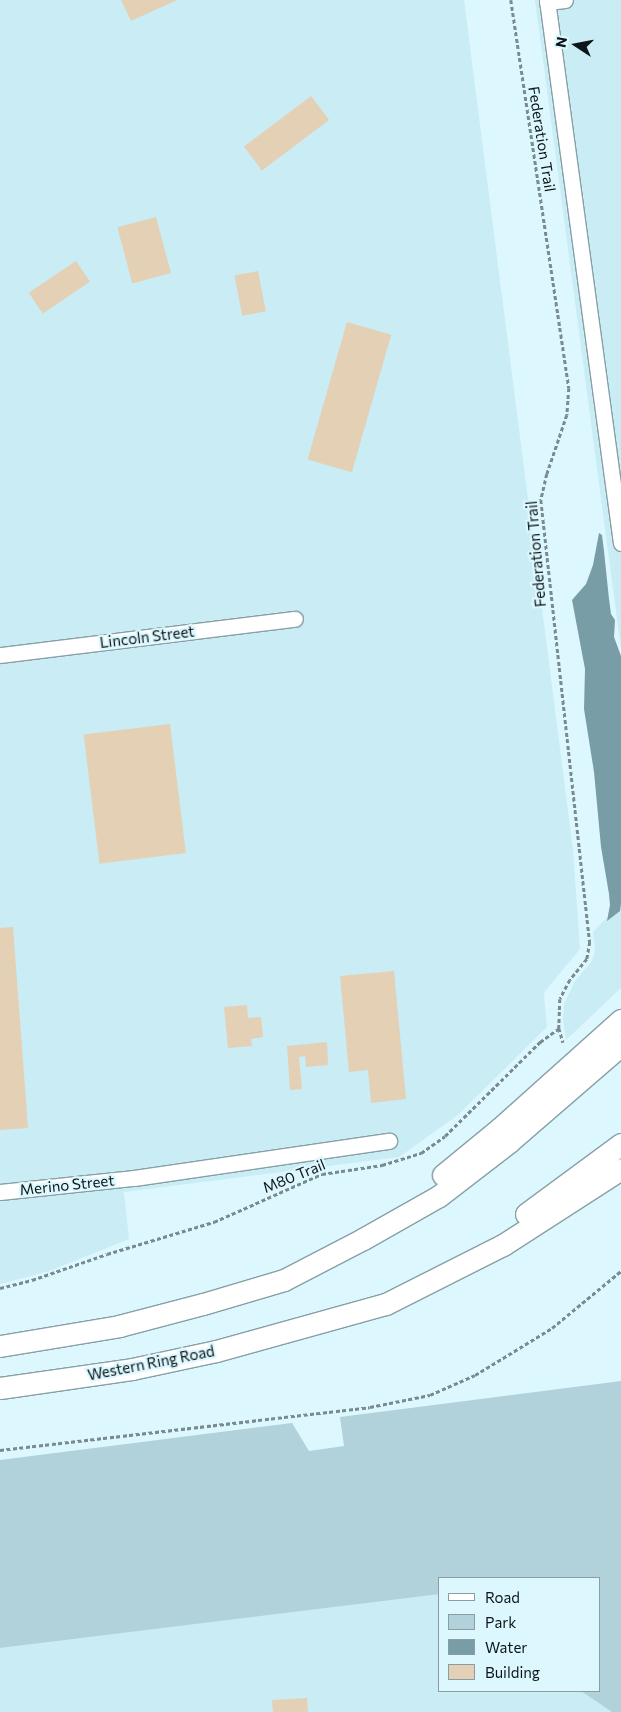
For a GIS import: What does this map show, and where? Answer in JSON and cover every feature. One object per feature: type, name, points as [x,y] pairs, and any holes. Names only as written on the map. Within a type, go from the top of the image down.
[{"type":"highway","points":[[284,1280],[360,1233],[433,1183],[499,1129],[621,1020]]},
{"type":"highway","points":[[0,1346],[119,1326],[284,1280],[363,1239],[439,1196],[509,1142],[621,1045]]},
{"type":"highway","points":[[300,1326],[383,1294],[488,1237],[553,1196],[621,1144]]},
{"type":"highway","points":[[300,1326],[394,1300],[502,1245],[621,1169]]},
{"type":"highway","name":"Western Ring Road","points":[[0,1388],[132,1369],[216,1351],[300,1326]]},
{"type":"street","points":[[565,0],[547,1],[621,543]]},
{"type":"street","name":"Lincoln Street","points":[[0,654],[295,619]]},
{"type":"street","name":"Merino Street","points":[[0,1192],[134,1178],[389,1141]]},
{"type":"path","name":"Federation Trail","points":[[511,0],[569,388],[567,415],[544,484],[541,510],[590,942],[587,959],[570,980],[560,999],[559,1028],[563,1042]]},
{"type":"path","name":"M80 Trail","points":[[0,1288],[32,1280],[107,1254],[214,1222],[322,1174],[382,1165],[422,1153],[445,1136],[540,1042],[559,1028]]},
{"type":"path","points":[[0,1450],[370,1407],[430,1395],[475,1375],[552,1328],[621,1271]]},
{"type":"shaded area","points":[[0,0],[464,0],[573,850],[580,949],[545,991],[547,1027],[458,1115],[399,1157],[124,1192],[129,1239],[49,1271],[0,1284]]},
{"type":"shaded area","points":[[535,0],[621,0],[621,649]]},
{"type":"shaded area","points":[[621,903],[621,988],[566,1040],[563,1019],[564,1004],[575,981],[592,961],[595,951],[593,932]]},
{"type":"shaded area","points":[[438,1593],[438,1692],[582,1692],[612,1712],[0,1712],[0,1648]]},
{"type":"green space","points":[[621,1381],[621,1712],[612,1712],[582,1692],[601,1692],[601,1577],[438,1577],[438,1594],[0,1648],[0,1460],[292,1423],[309,1451],[344,1446],[340,1417]]},
{"type":"water","points":[[599,533],[602,535],[611,614],[615,620],[614,637],[621,656],[621,903],[620,911],[607,921],[610,905],[609,894],[601,847],[594,772],[584,709],[585,669],[572,600],[586,584],[593,565]]},
{"type":"building","points":[[121,0],[177,0],[131,21]]},
{"type":"building","points":[[311,96],[329,120],[262,171],[244,147]]},
{"type":"building","points":[[156,217],[171,273],[132,283],[117,227]]},
{"type":"building","points":[[76,261],[90,282],[43,314],[29,293]]},
{"type":"building","points":[[258,271],[266,311],[242,316],[234,276]]},
{"type":"building","points":[[347,322],[391,335],[352,472],[308,459]]},
{"type":"building","points":[[170,724],[186,853],[99,864],[84,735]]},
{"type":"building","points":[[13,927],[28,1128],[0,1130],[0,928]]},
{"type":"building","points":[[394,971],[406,1099],[371,1103],[368,1070],[349,1072],[340,976]]},
{"type":"building","points":[[247,1005],[248,1018],[261,1017],[263,1037],[251,1039],[252,1046],[228,1048],[224,1007]]},
{"type":"building","points":[[327,1042],[328,1065],[306,1067],[305,1056],[299,1057],[302,1089],[290,1090],[287,1046]]},
{"type":"building","points":[[307,1698],[308,1712],[273,1712],[272,1700]]}]
